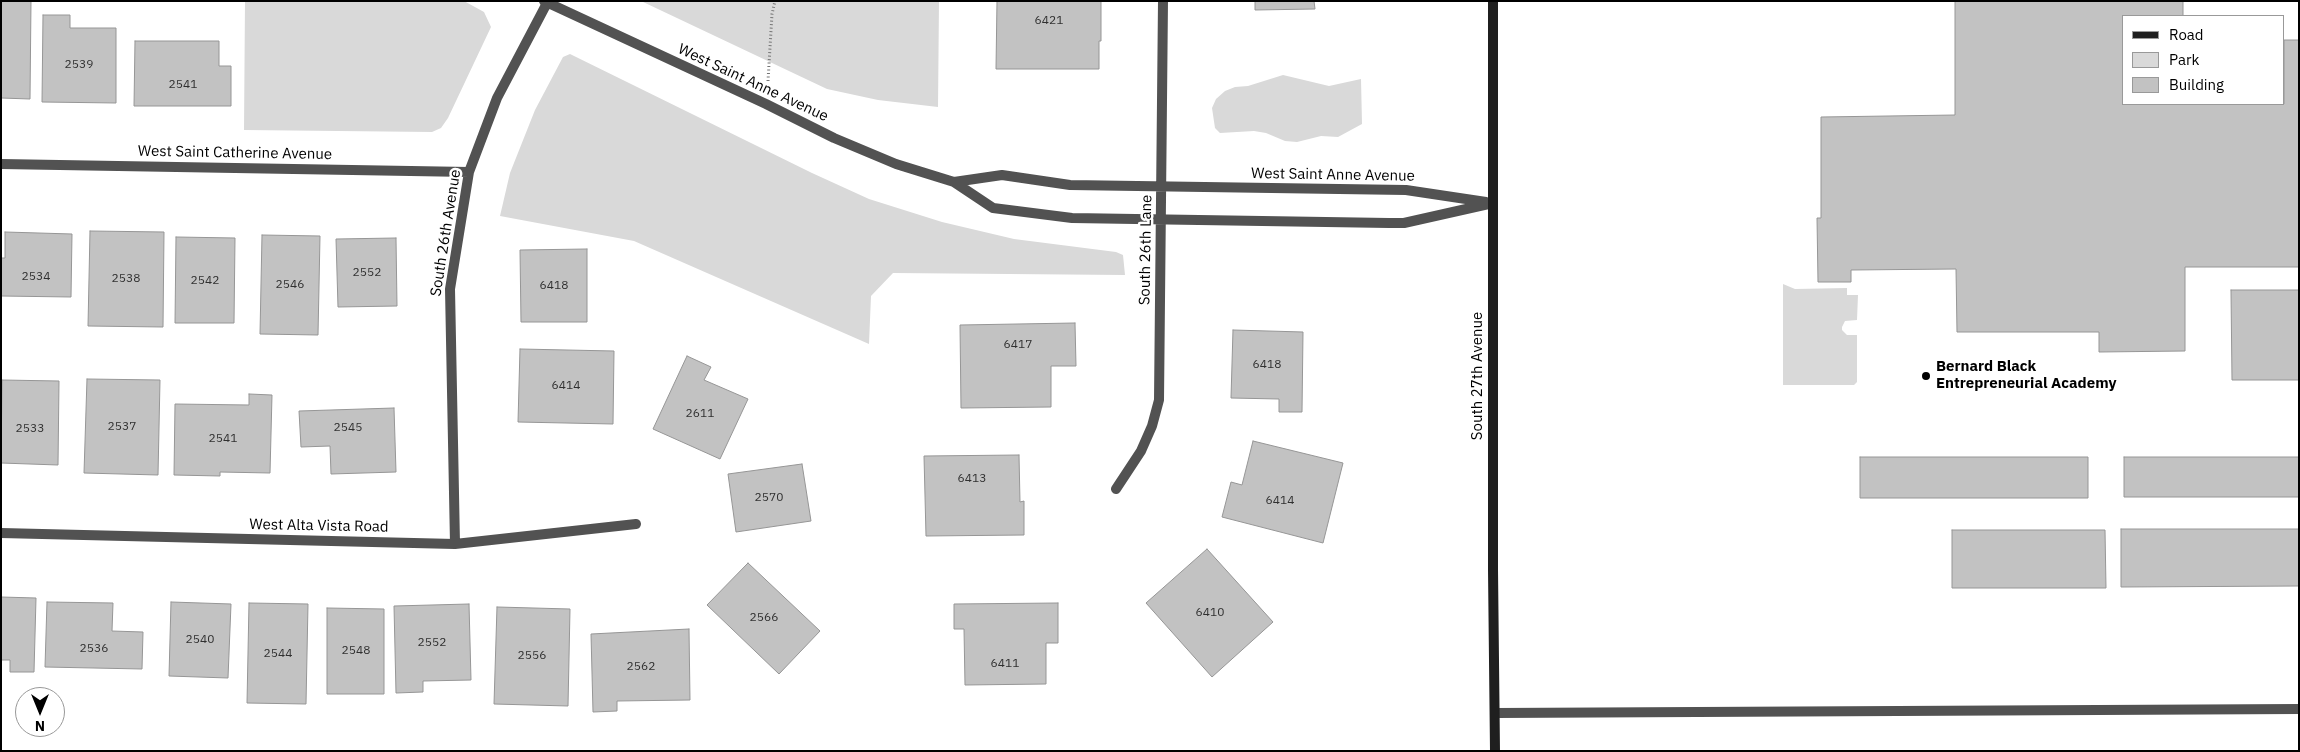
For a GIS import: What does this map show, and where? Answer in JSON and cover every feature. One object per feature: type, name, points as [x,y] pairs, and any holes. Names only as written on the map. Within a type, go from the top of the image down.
[{"type":"main road","name":"South 27th Avenue","points":[[1492,1],[1495,751]]},
{"type":"street","name":"South 26th Lane","points":[[1116,489],[1141,451],[1152,426],[1159,400],[1163,1]]},
{"type":"street","name":"West Saint Anne Avenue","points":[[545,2],[766,104],[834,138],[896,164],[954,182],[994,208],[1072,218],[1404,223],[1493,203]]},
{"type":"street","name":"South 26th Avenue","points":[[455,544],[450,289],[469,172],[497,98],[545,2]]},
{"type":"street","name":"West Saint Catherine Avenue","points":[[1,164],[469,172]]},
{"type":"street","name":"West Saint Anne Avenue","points":[[954,182],[1002,175],[1070,185],[1162,188],[1406,190],[1493,203]]},
{"type":"street","name":"West Alta Vista Road","points":[[1,533],[455,544],[636,524]]},
{"type":"street","points":[[1496,713],[2299,709]]},
{"type":"path","points":[[766,104],[772,14],[775,1]]},
{"type":"green space","points":[[245,1],[464,1],[484,12],[491,27],[448,118],[441,128],[432,132],[244,130]]},
{"type":"green space","points":[[641,1],[939,1],[938,107],[878,100],[827,89]]},
{"type":"green space","points":[[570,54],[869,199],[942,222],[1014,239],[1116,252],[1123,255],[1125,275],[893,273],[871,296],[869,344],[634,241],[500,216],[510,173],[535,110],[563,57]]},
{"type":"green space","points":[[1283,75],[1329,86],[1361,79],[1362,124],[1338,137],[1321,136],[1297,142],[1285,141],[1266,133],[1254,131],[1220,133],[1215,128],[1212,108],[1216,99],[1225,91]]},
{"type":"green space","points":[[1783,284],[1795,289],[1847,288],[1847,295],[1858,295],[1857,320],[1845,321],[1842,327],[1842,330],[1847,335],[1857,335],[1857,382],[1854,385],[1783,385]]},
{"type":"building","points":[[1,1],[31,1],[30,99],[1,98]]},
{"type":"building","points":[[997,1],[1101,1],[1099,69],[996,69]]},
{"type":"building","points":[[1255,1],[1314,1],[1315,9],[1255,10]]},
{"type":"building","points":[[1955,1],[2183,1],[2183,15],[2122,15],[2122,105],[2285,105],[2285,40],[2299,40],[2299,267],[2185,267],[2185,351],[2099,352],[2099,332],[1957,332],[1956,269],[1851,270],[1851,282],[1818,282],[1817,218],[1821,218],[1821,117],[1955,115]]},
{"type":"building","points":[[43,15],[70,15],[70,28],[116,28],[116,103],[42,102]]},
{"type":"building","points":[[135,41],[219,41],[219,66],[231,66],[231,106],[134,106]]},
{"type":"building","points":[[90,231],[164,232],[163,327],[88,326]]},
{"type":"building","points":[[5,232],[72,234],[71,297],[1,296],[1,258],[5,258]]},
{"type":"building","points":[[262,235],[320,236],[318,335],[260,334]]},
{"type":"building","points":[[176,237],[235,238],[234,323],[175,323]]},
{"type":"building","points":[[396,238],[397,306],[338,307],[336,239]]},
{"type":"building","points":[[587,249],[587,322],[521,322],[520,250]]},
{"type":"building","points":[[2231,290],[2299,290],[2299,380],[2232,380]]},
{"type":"building","points":[[1075,323],[1076,366],[1051,366],[1051,407],[961,408],[960,325]]},
{"type":"building","points":[[1233,330],[1303,332],[1302,412],[1279,412],[1279,399],[1231,398]]},
{"type":"building","points":[[520,349],[614,351],[613,424],[518,422]]},
{"type":"building","points":[[687,356],[711,367],[704,380],[748,399],[720,459],[653,429]]},
{"type":"building","points":[[87,379],[160,380],[158,475],[84,473]]},
{"type":"building","points":[[2,380],[59,381],[58,465],[1,463]]},
{"type":"building","points":[[249,394],[272,395],[270,473],[220,472],[220,476],[174,475],[175,404],[249,405]]},
{"type":"building","points":[[394,408],[396,472],[331,474],[330,446],[301,447],[299,411]]},
{"type":"building","points":[[1253,441],[1343,463],[1323,543],[1222,517],[1231,482],[1242,485]]},
{"type":"building","points":[[1019,455],[1020,502],[1024,501],[1024,535],[926,536],[924,456]]},
{"type":"building","points":[[1860,457],[2088,457],[2088,498],[1860,498]]},
{"type":"building","points":[[2124,457],[2299,457],[2299,497],[2124,497]]},
{"type":"building","points":[[802,464],[811,521],[736,532],[728,474]]},
{"type":"building","points":[[2121,529],[2299,529],[2299,586],[2121,587]]},
{"type":"building","points":[[1952,530],[2105,530],[2106,588],[1952,588]]},
{"type":"building","points":[[1207,549],[1273,622],[1212,677],[1146,603]]},
{"type":"building","points":[[748,563],[820,631],[779,674],[707,605]]},
{"type":"building","points":[[1,597],[36,598],[34,672],[10,672],[10,660],[1,660]]},
{"type":"building","points":[[47,602],[113,603],[112,631],[143,632],[142,669],[45,667]]},
{"type":"building","points":[[171,602],[231,604],[228,678],[169,676]]},
{"type":"building","points":[[249,603],[308,604],[306,704],[247,703]]},
{"type":"building","points":[[1058,603],[1058,643],[1046,643],[1046,684],[965,685],[964,629],[954,629],[954,604]]},
{"type":"building","points":[[469,604],[471,680],[423,681],[423,692],[396,693],[394,606]]},
{"type":"building","points":[[497,607],[570,609],[568,706],[494,704]]},
{"type":"building","points":[[327,608],[384,609],[384,694],[327,694]]},
{"type":"building","points":[[689,629],[690,700],[617,701],[617,711],[593,712],[591,634]]},
{"type":"place","name":"Bernard Black Entrepreneurial Academy","points":[[1926,376]]}]
